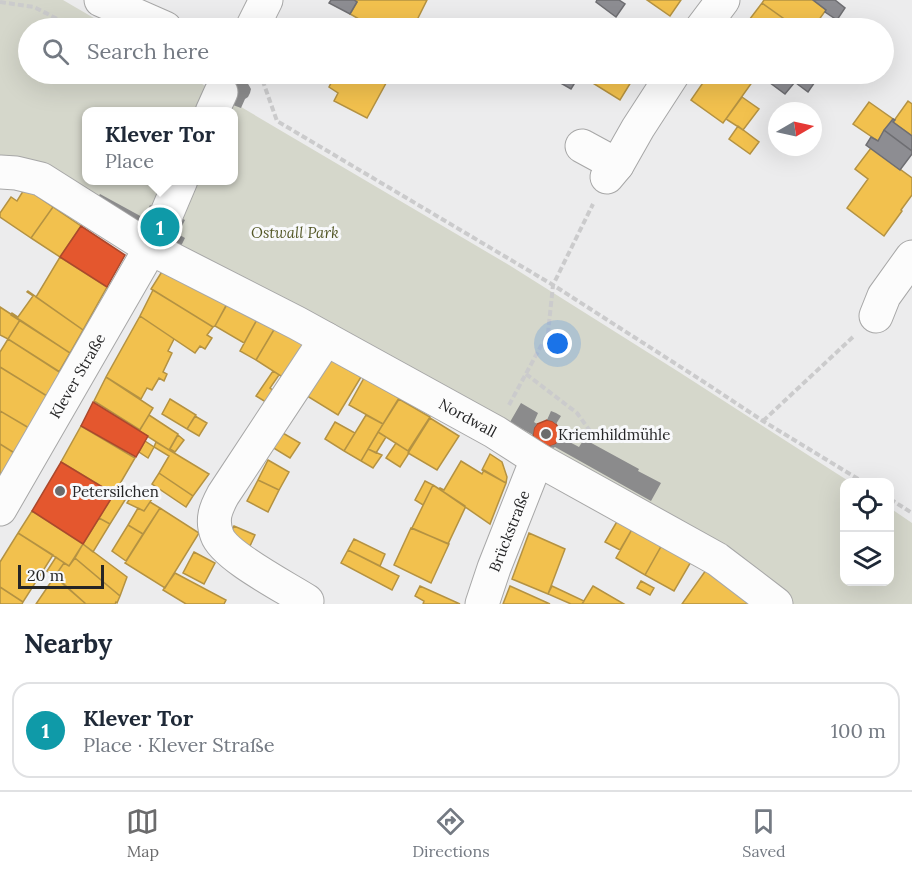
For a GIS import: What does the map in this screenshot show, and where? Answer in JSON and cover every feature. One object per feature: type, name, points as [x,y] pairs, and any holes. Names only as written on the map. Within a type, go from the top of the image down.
[{"type":"street","points":[[101,0],[142,18]]},
{"type":"street","points":[[257,18],[266,0]]},
{"type":"street","points":[[710,18],[723,0]]},
{"type":"street","points":[[582,146],[612,171],[667,84]]},
{"type":"street","name":"Nordwall","points":[[0,172],[41,179],[157,235],[297,323],[495,432],[537,459],[717,559],[776,604]]},
{"type":"street","name":"Klever Straße","points":[[0,509],[157,235],[180,185]]},
{"type":"street","points":[[887,306],[912,257]]},
{"type":"street","points":[[307,601],[250,566],[226,548],[217,537],[214,519],[215,508],[223,495],[326,339]]},
{"type":"street","name":"Brückstraße","points":[[482,604],[537,459]]},
{"type":"path","points":[[0,2],[34,7],[55,18]]},
{"type":"path","points":[[264,84],[277,121],[553,285],[855,478]]},
{"type":"path","points":[[508,408],[548,333],[553,285],[612,171]]},
{"type":"path","points":[[763,421],[887,306]]},
{"type":"path","points":[[526,374],[577,413],[598,441]]},
{"type":"path","points":[[894,502],[912,513]]},
{"type":"green space","name":"Ostwall Park","points":[[0,0],[63,0],[94,18],[18,18],[18,84],[202,84],[509,265],[844,478],[840,478],[840,586],[894,586],[894,511],[912,523],[912,604],[776,604],[0,172]]},
{"type":"building: Homes","points":[[354,0],[427,0],[418,18],[357,18],[350,14],[357,2]]},
{"type":"building: Homes","points":[[647,0],[681,0],[670,16]]},
{"type":"building: Homes","points":[[764,0],[813,0],[826,10],[820,18],[783,18],[762,3]]},
{"type":"building: Homes","points":[[762,3],[783,18],[751,18]]},
{"type":"building: Homes","points":[[330,84],[386,84],[367,118],[334,101],[338,93],[329,87]]},
{"type":"building: Homes","points":[[594,84],[630,84],[620,100]]},
{"type":"building: Homes","points":[[702,84],[751,84],[723,123],[691,100]]},
{"type":"building: Homes","points":[[742,97],[759,109],[743,130],[726,119]]},
{"type":"building: Homes","points":[[908,101],[912,104],[912,136],[893,122]]},
{"type":"building: Homes","points":[[869,102],[893,119],[878,141],[853,124]]},
{"type":"building: Homes","points":[[738,126],[759,142],[750,154],[729,139]]},
{"type":"building: Homes","points":[[871,148],[912,178],[912,195],[884,236],[847,208],[868,179],[855,169]]},
{"type":"building: Homes","points":[[25,188],[53,207],[31,238],[0,217],[0,213],[11,197],[17,201]]},
{"type":"building: Homes","points":[[53,207],[81,226],[60,257],[31,238]]},
{"type":"building: Homes","points":[[60,257],[107,287],[83,330],[36,297]]},
{"type":"building: Homes","points":[[163,270],[230,299],[215,326],[213,327],[151,289]]},
{"type":"building: Homes","points":[[153,290],[213,327],[207,335],[212,338],[205,349],[200,346],[195,353],[140,316]]},
{"type":"building: Homes","points":[[28,291],[83,330],[70,353],[11,315],[12,313],[18,317],[33,296]]},
{"type":"building: Homes","points":[[229,300],[259,316],[244,343],[215,326]]},
{"type":"building: Homes","points":[[0,307],[20,320],[8,339],[0,335]]},
{"type":"building: Homes","points":[[140,316],[174,339],[168,351],[172,353],[163,372],[167,374],[164,381],[159,378],[152,390],[147,388],[141,399],[106,377]]},
{"type":"building: Homes","points":[[259,316],[275,328],[256,360],[240,351]]},
{"type":"building: Homes","points":[[20,320],[70,353],[59,372],[8,339]]},
{"type":"building: Homes","points":[[275,328],[308,346],[287,380],[256,360]]},
{"type":"building: Homes","points":[[8,339],[60,372],[47,396],[0,367],[0,352]]},
{"type":"building: Homes","points":[[321,354],[361,377],[338,415],[299,391]]},
{"type":"building: Homes","points":[[0,367],[47,396],[29,428],[0,411]]},
{"type":"building: Homes","points":[[273,371],[279,375],[270,388],[277,393],[269,404],[256,396]]},
{"type":"building: Homes","points":[[106,377],[153,408],[140,430],[94,401]]},
{"type":"building: Homes","points":[[364,378],[399,398],[383,424],[349,405]]},
{"type":"building: Homes","points":[[170,399],[196,415],[187,429],[162,414]]},
{"type":"building: Homes","points":[[399,399],[430,417],[408,451],[378,432]]},
{"type":"building: Homes","points":[[0,411],[29,428],[16,454],[0,444]]},
{"type":"building: Homes","points":[[149,415],[178,434],[169,450],[139,431]]},
{"type":"building: Homes","points":[[366,415],[383,424],[361,461],[344,451]]},
{"type":"building: Homes","points":[[195,416],[207,423],[199,436],[187,429]]},
{"type":"building: Homes","points":[[430,418],[459,436],[437,470],[408,453]]},
{"type":"building: Homes","points":[[335,422],[355,433],[344,451],[325,439]]},
{"type":"building: Homes","points":[[81,426],[135,458],[114,494],[61,462]]},
{"type":"building: Homes","points":[[276,429],[300,443],[290,458],[267,444]]},
{"type":"building: Homes","points":[[378,432],[386,437],[376,453],[368,449]]},
{"type":"building: Homes","points":[[178,435],[184,440],[175,452],[170,449]]},
{"type":"building: Homes","points":[[145,441],[154,447],[148,458],[139,452]]},
{"type":"building: Homes","points":[[156,442],[209,474],[193,496],[159,473],[169,456],[154,447]]},
{"type":"building: Homes","points":[[396,443],[409,453],[400,467],[386,458]]},
{"type":"building: Homes","points":[[0,444],[16,454],[0,482]]},
{"type":"building: Homes","points":[[368,449],[382,455],[373,468],[361,461]]},
{"type":"building: Homes","points":[[490,454],[502,462],[507,477],[506,483],[482,470]]},
{"type":"building: Homes","points":[[268,460],[289,472],[279,490],[258,480]]},
{"type":"building: Homes","points":[[461,461],[482,474],[484,470],[506,483],[490,524],[439,489],[444,490]]},
{"type":"building: Homes","points":[[159,473],[193,496],[186,507],[152,484]]},
{"type":"building: Homes","points":[[258,480],[279,490],[268,512],[247,501]]},
{"type":"building: Homes","points":[[425,481],[433,485],[423,505],[415,500]]},
{"type":"building: Homes","points":[[433,485],[465,506],[448,544],[412,528]]},
{"type":"building: Homes","points":[[136,489],[152,499],[144,511],[127,503]]},
{"type":"building: Homes","points":[[114,494],[125,500],[110,524],[99,518]]},
{"type":"building: Homes","points":[[150,502],[160,508],[143,534],[128,525],[138,508],[144,511]]},
{"type":"building: Homes","points":[[160,508],[199,533],[165,588],[125,563]]},
{"type":"building: Homes","points":[[32,511],[83,544],[69,566],[18,533]]},
{"type":"building: Homes","points":[[99,518],[110,524],[93,552],[83,544]]},
{"type":"building: Homes","points":[[619,518],[634,526],[620,550],[605,542]]},
{"type":"building: Homes","points":[[128,525],[143,534],[126,561],[112,551]]},
{"type":"building: Homes","points":[[234,526],[255,535],[250,546],[229,536]]},
{"type":"building: Homes","points":[[634,526],[663,543],[645,575],[616,558]]},
{"type":"building: Homes","points":[[411,528],[449,544],[431,583],[394,565]]},
{"type":"building: Homes","points":[[18,533],[53,555],[23,602],[0,587],[0,562]]},
{"type":"building: Homes","points":[[529,533],[565,549],[548,594],[512,579]]},
{"type":"building: Homes","points":[[354,539],[385,554],[380,566],[348,550]]},
{"type":"building: Homes","points":[[663,543],[692,560],[674,591],[645,575]]},
{"type":"building: Homes","points":[[83,544],[127,577],[120,596],[75,558]]},
{"type":"building: Homes","points":[[348,550],[399,576],[392,590],[341,563]]},
{"type":"building: Homes","points":[[194,552],[215,563],[204,584],[183,573]]},
{"type":"building: Homes","points":[[56,557],[64,563],[55,576],[47,571]]},
{"type":"building: Homes","points":[[75,558],[120,596],[117,603],[86,604],[55,576],[64,563],[69,566]]},
{"type":"building: Homes","points":[[706,570],[754,604],[682,604]]},
{"type":"building: Homes","points":[[175,573],[226,600],[224,604],[186,604],[163,590]]},
{"type":"building: Homes","points":[[55,576],[64,585],[86,604],[36,604]]},
{"type":"building: Homes","points":[[641,581],[654,588],[650,595],[637,588]]},
{"type":"building: Homes","points":[[420,586],[460,604],[423,604],[424,601],[415,596]]},
{"type":"building: Homes","points":[[510,586],[550,604],[503,604]]},
{"type":"building: Homes","points":[[552,586],[584,601],[582,604],[571,604],[548,594]]},
{"type":"building: Homes","points":[[593,586],[624,604],[582,604]]},
{"type":"building: Homes","points":[[0,587],[23,602],[22,604],[0,604]]},
{"type":"building: Shops","points":[[81,226],[125,255],[107,287],[60,257]]},
{"type":"building: Shops","points":[[93,402],[148,436],[136,457],[81,426]]},
{"type":"building: Shops","name":"Kriemhildmühle","points":[[547,420],[556,424],[560,431],[558,442],[548,447],[534,439],[533,435],[537,424]]},
{"type":"building: Shops","points":[[61,462],[114,494],[83,544],[32,511]]},
{"type":"building: Industry","points":[[331,0],[357,2],[350,14],[329,3]]},
{"type":"building: Industry","points":[[597,0],[619,0],[625,4],[616,17],[596,2]]},
{"type":"building: Industry","points":[[813,0],[835,0],[845,8],[838,18],[834,18],[825,12],[826,10]]},
{"type":"building: Industry","points":[[562,84],[574,84],[571,89]]},
{"type":"building: Industry","points":[[772,84],[793,84],[785,94]]},
{"type":"building: Industry","points":[[797,84],[814,84],[808,92]]},
{"type":"building: Industry","points":[[893,119],[895,120],[893,122],[912,136],[912,151],[884,130]]},
{"type":"building: Industry","points":[[884,130],[912,151],[900,170],[866,145],[871,137],[878,141]]},
{"type":"building: Other","points":[[206,84],[229,84],[233,87],[236,84],[248,84],[250,93],[241,108],[233,105],[236,98]]},
{"type":"building: Other","points":[[100,194],[144,218],[150,205],[178,219],[179,217],[185,220],[178,234],[185,238],[180,248],[92,207]]},
{"type":"building: Other","points":[[521,403],[538,413],[534,422],[537,424],[533,435],[510,422]]},
{"type":"building: Other","points":[[551,411],[561,416],[556,424],[547,420]]},
{"type":"building: Other","points":[[560,437],[579,447],[584,439],[661,483],[651,501],[550,446],[556,444]]},
{"type":"place","name":"Klever Tor","points":[[160,227]]},
{"type":"place","name":"Kriemhildmühle","points":[[546,434]]},
{"type":"place","name":"Petersilchen","points":[[60,491]]}]
